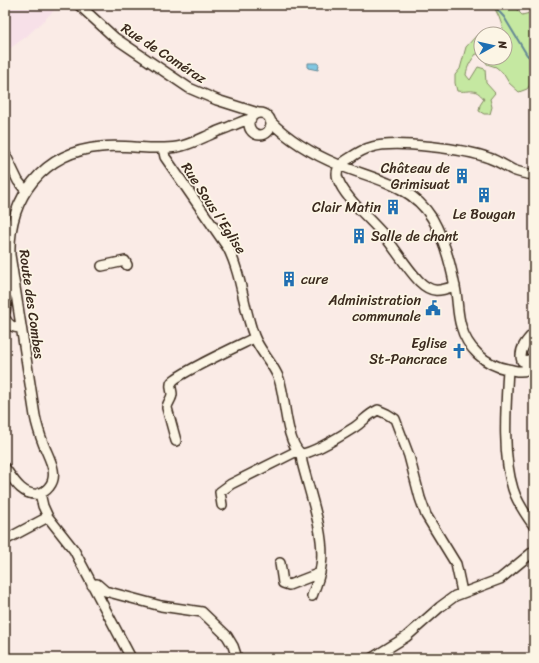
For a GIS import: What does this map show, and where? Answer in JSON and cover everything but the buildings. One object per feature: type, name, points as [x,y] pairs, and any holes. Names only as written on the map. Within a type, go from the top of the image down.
[{"type":"street","name":"Rue de Coméraz","points":[[79,5],[115,38],[185,86],[199,94],[258,113]]},
{"type":"street","points":[[245,108],[250,119],[250,126],[254,132]]},
{"type":"street","name":"Route des Combes","points":[[40,493],[50,486],[53,472],[38,427],[11,267],[9,243],[14,215],[21,199],[40,172],[57,160],[77,151],[110,146],[176,147],[250,119],[258,113],[266,115],[270,121],[289,137],[325,159],[340,166],[394,185],[406,191],[421,204],[429,213],[438,230],[455,286],[460,326],[470,346],[485,360],[497,367],[515,372],[530,367]]},
{"type":"street","points":[[264,134],[270,128],[270,121]]},
{"type":"street","name":"Route des Combes","points":[[227,128],[241,128],[258,134],[289,137]]},
{"type":"street","points":[[455,286],[444,290],[433,290],[426,287],[419,281],[383,235],[346,192],[338,178],[337,172],[340,166],[364,150],[373,146],[388,144],[479,154],[503,164],[514,171],[534,175]]},
{"type":"street","name":"Rue Sous l'Eglise","points":[[163,148],[165,158],[228,248],[240,279],[248,318],[254,338],[279,379],[290,435],[299,452],[302,462],[321,540],[322,556],[320,573],[312,596]]},
{"type":"street","points":[[5,154],[19,184],[26,191]]},
{"type":"street","points":[[102,266],[125,261],[127,265]]},
{"type":"street","points":[[5,268],[8,290],[5,312]]},
{"type":"street","points":[[5,318],[14,328],[21,328]]},
{"type":"street","points":[[530,367],[520,356],[524,345],[534,333]]},
{"type":"street","points":[[176,442],[167,408],[167,405],[172,398],[172,381],[254,338]]},
{"type":"street","points":[[508,369],[506,432],[510,478],[518,501],[534,526]]},
{"type":"street","points":[[222,505],[220,492],[231,484],[299,452],[310,452],[356,426],[369,414],[378,410],[395,419],[410,456],[420,498],[426,515],[456,564],[462,592]]},
{"type":"street","points":[[5,468],[22,488],[32,493],[40,493],[43,506],[48,517],[74,550],[131,658]]},
{"type":"street","points":[[5,540],[48,517]]},
{"type":"street","points":[[372,658],[406,637],[440,607],[462,592],[500,578],[534,551]]},
{"type":"street","points":[[280,563],[283,583],[289,585],[320,573]]},
{"type":"street","points":[[92,585],[96,584],[105,591],[160,606],[197,610],[202,612],[227,636],[233,646],[237,658]]},
{"type":"shaded area","points":[[5,5],[58,5],[58,7],[27,36],[5,52]]},
{"type":"green space","points":[[493,5],[512,5],[522,15],[534,12],[534,80],[527,89],[519,92],[509,83],[503,73],[493,66],[513,66],[513,26],[502,26]]},
{"type":"green space","points":[[473,39],[473,58],[468,66],[466,75],[470,80],[478,67],[485,69],[486,83],[495,93],[490,99],[492,107],[490,114],[484,114],[479,111],[480,105],[484,99],[481,95],[474,91],[457,91],[455,75],[460,69],[466,47]]},
{"type":"water","points":[[308,63],[317,63],[319,65],[318,70],[308,68]]},
{"type":"waterway","points":[[493,5],[504,17],[527,55],[534,61]]},
{"type":"place","name":"Château de Grimisuat","points":[[462,176]]},
{"type":"place","name":"Le Bougan","points":[[484,195]]},
{"type":"place","name":"Clair Matin","points":[[393,207]]},
{"type":"place","name":"Salle de chant","points":[[359,236]]},
{"type":"place","name":"cure","points":[[289,279]]},
{"type":"place","name":"Administration communale","points":[[433,308]]},
{"type":"place","name":"Eglise St-Pancrace","points":[[459,351]]}]
